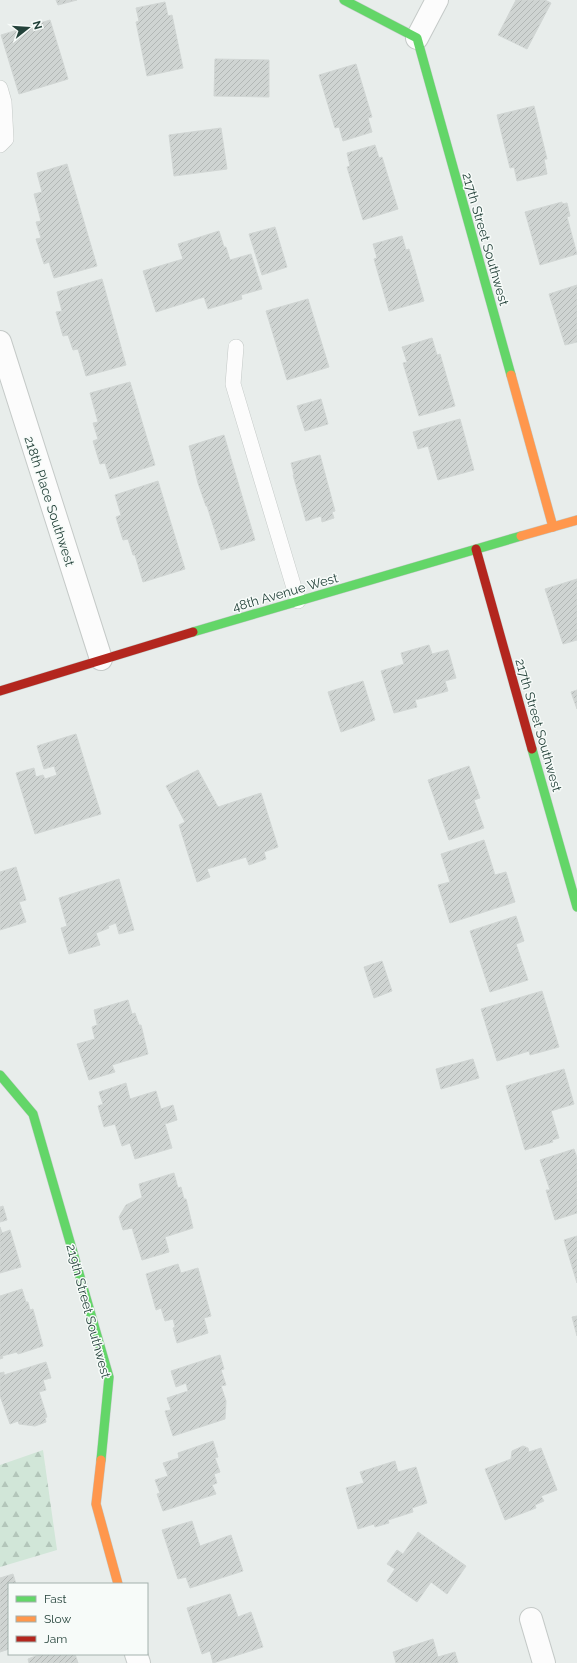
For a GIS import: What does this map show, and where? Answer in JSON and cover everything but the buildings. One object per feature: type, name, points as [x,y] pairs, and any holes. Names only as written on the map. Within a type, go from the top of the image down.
[{"type":"street","points":[[344,0],[417,38],[437,0]]},
{"type":"street","name":"217th Street Southwest","points":[[417,38],[553,527]]},
{"type":"street","name":"218th Place Southwest","points":[[0,342],[101,659]]},
{"type":"street","name":"48th Avenue West","points":[[0,691],[101,659],[577,520]]},
{"type":"street","name":"217th Street Southwest","points":[[476,549],[576,898]]},
{"type":"street","name":"219th Street Southwest","points":[[0,1075],[33,1114],[109,1377],[96,1504],[118,1583]]},
{"type":"street","points":[[531,1619],[544,1663]]},
{"type":"lane","points":[[0,88],[4,102],[6,139],[0,145]]},
{"type":"lane","points":[[236,347],[233,384],[298,602]]},
{"type":"green space","points":[[43,1450],[57,1550],[0,1567],[0,1465]]},
{"type":"traffic: fast","points":[[344,0],[417,38],[511,375]]},
{"type":"traffic: fast","points":[[193,632],[521,536]]},
{"type":"traffic: fast","points":[[532,749],[577,907]]},
{"type":"traffic: fast","points":[[0,1075],[33,1114],[109,1377],[101,1460]]},
{"type":"traffic: slow","points":[[511,375],[553,527]]},
{"type":"traffic: slow","points":[[521,536],[577,520]]},
{"type":"traffic: slow","points":[[101,1460],[96,1504],[118,1583]]},
{"type":"traffic: jam","points":[[476,549],[532,749]]},
{"type":"traffic: jam","points":[[0,691],[193,632]]}]
